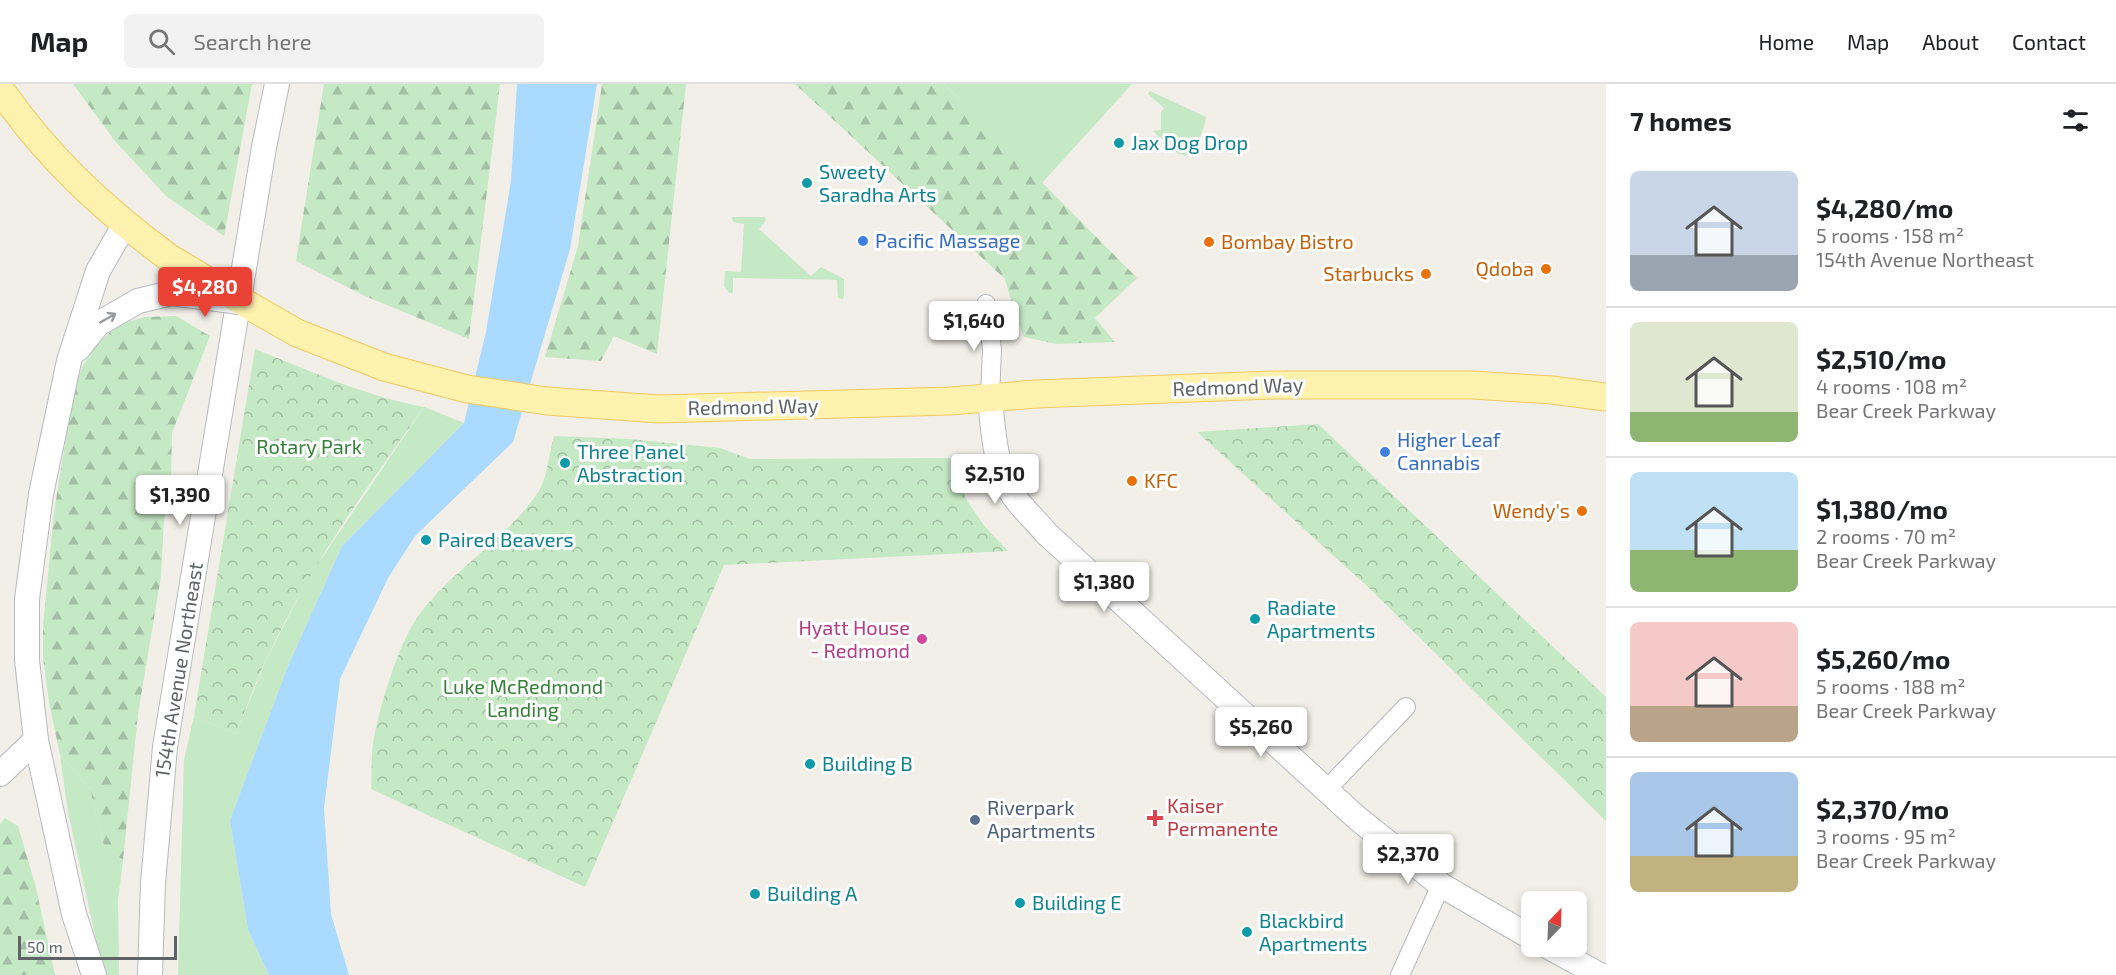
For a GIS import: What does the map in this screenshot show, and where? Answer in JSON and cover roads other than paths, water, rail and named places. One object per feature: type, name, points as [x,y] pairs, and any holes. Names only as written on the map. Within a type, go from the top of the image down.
[{"type":"main road","name":"154th Avenue Northeast","points":[[150,975],[153,883],[165,747],[264,147],[277,84]]},
{"type":"main road","name":"Redmond Way","points":[[0,89],[24,123],[71,175],[125,224],[168,257],[243,302],[308,337],[384,367],[467,389],[547,401],[658,409],[939,402],[1036,394],[1275,385],[1473,385],[1552,390],[1606,397]]},
{"type":"main road","points":[[94,975],[74,914],[36,740],[27,660],[27,599],[41,494],[69,361],[98,271],[125,224]]},
{"type":"main road","points":[[69,361],[98,324],[138,301],[171,293],[243,302]]},
{"type":"main road","points":[[990,398],[995,443],[1003,474],[1014,497],[1047,534],[1357,818],[1441,885],[1521,932]]},
{"type":"main road","points":[[0,774],[36,740]]},
{"type":"main road","points":[[74,914],[77,975]]},
{"type":"main road","points":[[1567,957],[1600,975]]},
{"type":"street","points":[[986,304],[992,349],[990,398]]},
{"type":"street","points":[[1326,790],[1406,707]]},
{"type":"street","points":[[1400,975],[1441,885]]},
{"type":"water","points":[[517,84],[597,84],[570,249],[513,442],[415,536],[388,578],[340,679],[324,808],[331,914],[349,975],[269,975],[248,930],[230,820],[288,666],[342,546],[464,423],[486,332],[511,181]]},
{"type":"place","name":"Jax Dog Drop","points":[[1119,143]]},
{"type":"place","name":"Sweety Saradha Arts","points":[[807,183]]},
{"type":"place","name":"Pacific Massage","points":[[863,241]]},
{"type":"place","name":"Bombay Bistro","points":[[1209,242]]},
{"type":"place","name":"Qdoba","points":[[1546,269]]},
{"type":"place","name":"Starbucks","points":[[1426,274]]},
{"type":"place","name":"Higher Leaf Cannabis","points":[[1385,452]]},
{"type":"place","name":"Three Panel Abstraction","points":[[565,463]]},
{"type":"place","name":"KFC","points":[[1132,481]]},
{"type":"place","name":"Wendy's","points":[[1582,511]]},
{"type":"place","name":"Paired Beavers","points":[[426,540]]},
{"type":"place","name":"Radiate Apartments","points":[[1255,619]]},
{"type":"place","name":"Hyatt House - Redmond","points":[[922,639]]},
{"type":"place","name":"Building B","points":[[810,764]]},
{"type":"place","name":"Kaiser Permanente","points":[[1155,818]]},
{"type":"place","name":"Riverpark Apartments","points":[[975,820]]},
{"type":"place","name":"Building A","points":[[755,894]]},
{"type":"place","name":"Building E","points":[[1020,903]]},
{"type":"place","name":"Blackbird Apartments","points":[[1247,932]]},
{"type":"park label","name":"Rotary Park","points":[[309,447]]},
{"type":"park label","name":"Luke McRedmond Landing","points":[[523,698]]}]
